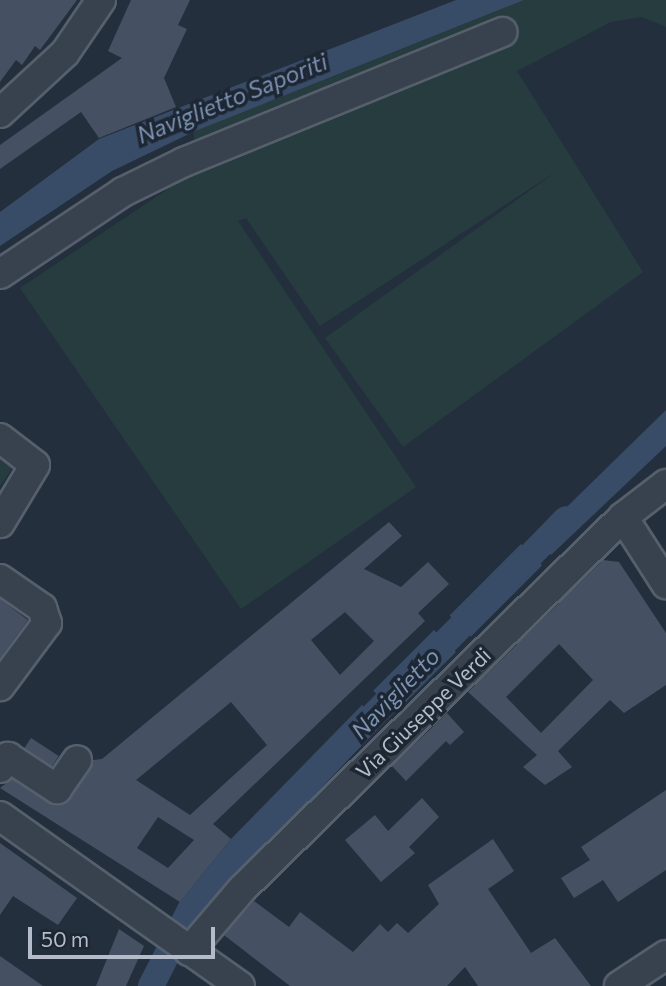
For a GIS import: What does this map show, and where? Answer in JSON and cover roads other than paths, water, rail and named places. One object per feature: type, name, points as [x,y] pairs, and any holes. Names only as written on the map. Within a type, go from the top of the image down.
[{"type":"street","points":[[0,113],[65,52],[102,0]]},
{"type":"street","points":[[0,274],[171,168],[503,32]]},
{"type":"street","points":[[0,438],[35,465],[0,523]]},
{"type":"street","name":"Via Giuseppe Verdi","points":[[188,951],[243,888],[623,517],[666,484]]},
{"type":"street","points":[[623,517],[666,584]]},
{"type":"street","points":[[0,579],[42,608],[47,623],[0,686]]},
{"type":"street","points":[[3,759],[57,789],[77,760]]},
{"type":"street","points":[[0,816],[240,986]]},
{"type":"street","points":[[619,986],[666,955]]},
{"type":"water","name":"Naviglietto Saporiti","points":[[456,0],[524,0],[193,132],[112,171],[0,246],[0,212],[99,139]]},
{"type":"water","points":[[666,410],[666,446],[551,555],[535,538]]},
{"type":"water","points":[[521,544],[542,565],[471,637],[450,615]]},
{"type":"water","points":[[434,630],[456,652],[395,713],[373,691]]},
{"type":"water","points":[[362,705],[382,724],[200,916],[180,902],[231,839]]},
{"type":"waterway","name":"Naviglietto","points":[[348,741],[566,519]]},
{"type":"waterway","name":"Naviglietto","points":[[151,986],[190,910],[214,884]]}]
